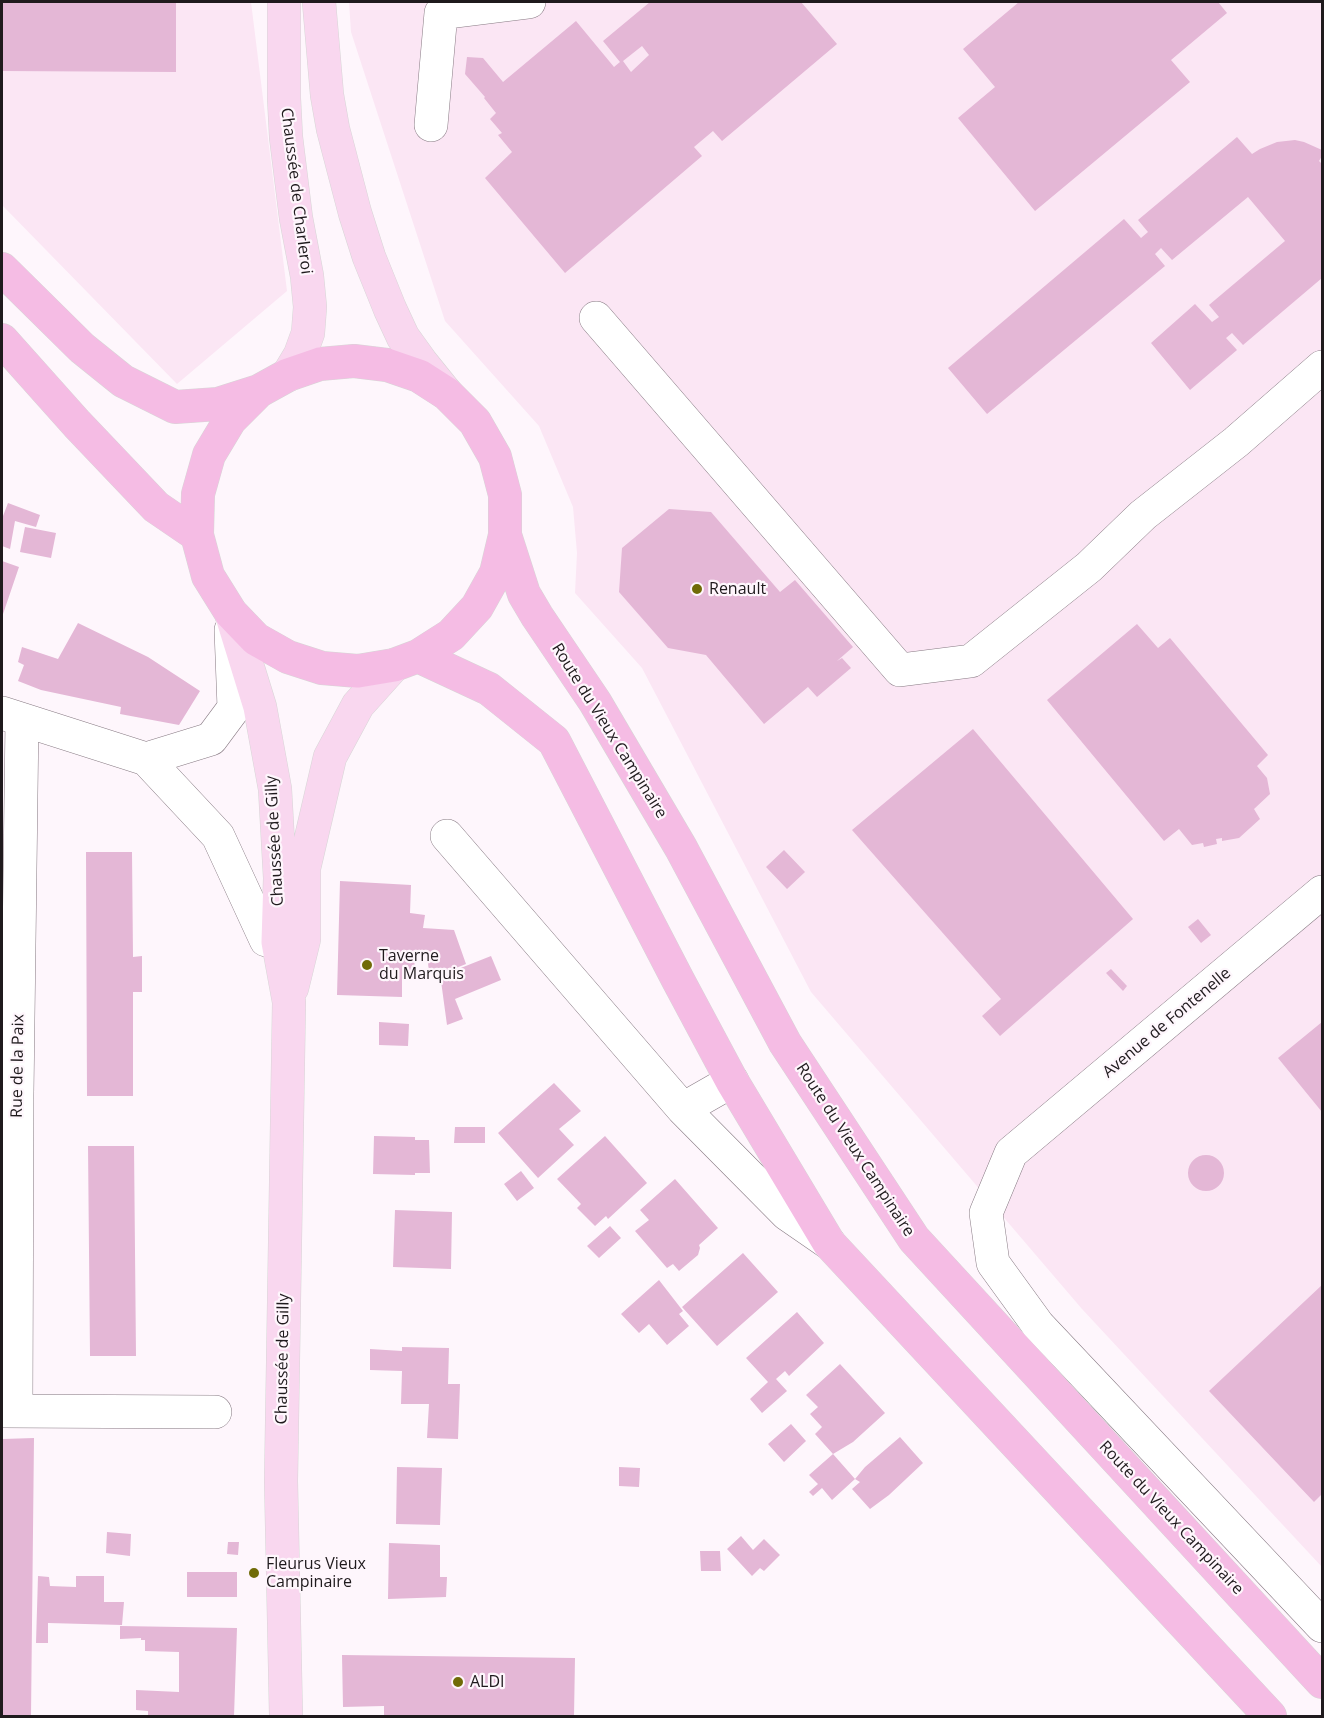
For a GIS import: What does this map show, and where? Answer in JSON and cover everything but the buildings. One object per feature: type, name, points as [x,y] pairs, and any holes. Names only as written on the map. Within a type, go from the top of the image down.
[{"type":"highway","points":[[2,269],[82,348],[123,381],[175,407],[218,404],[260,391],[288,375],[320,364],[354,361],[387,365],[419,376],[447,394],[475,422],[495,457],[505,495],[505,535],[496,573],[477,607],[450,635],[406,660],[358,670],[322,668],[288,657],[256,639],[231,613],[208,576],[197,535],[198,494],[209,455],[230,420],[260,391]]},
{"type":"highway","points":[[2,340],[77,424],[156,507],[197,535]]},
{"type":"highway","name":"Route du Vieux Campinaire","points":[[505,535],[524,594],[595,702],[681,848],[785,1043],[914,1239],[1323,1682]]},
{"type":"highway","points":[[406,660],[489,689],[554,741],[732,1081],[830,1243],[1270,1716]]},
{"type":"main road","name":"Chaussée de Charleroi","points":[[284,2],[286,137],[310,307],[308,333],[300,355],[288,375]]},
{"type":"main road","points":[[319,2],[327,95],[333,129],[341,166],[362,235],[403,337],[447,394]]},
{"type":"main road","name":"Chaussée de Gilly","points":[[231,613],[260,707],[275,789],[280,878],[278,942],[289,1002],[281,1480],[286,1716]]},
{"type":"main road","name":"Chaussée de Gilly","points":[[289,1002],[304,939],[304,868],[330,757],[358,705],[406,660]]},
{"type":"street","points":[[431,125],[441,13],[530,2]]},
{"type":"street","points":[[596,318],[900,670],[971,661],[1089,567],[1143,515],[1236,442],[1323,367]]},
{"type":"street","points":[[146,759],[211,739],[234,708],[231,613]]},
{"type":"street","points":[[12,716],[146,759],[218,836],[266,940],[278,942]]},
{"type":"street","name":"Rue de la Paix","points":[[9,1411],[17,1094],[12,716]]},
{"type":"street","points":[[447,836],[683,1109],[787,1214],[830,1243]]},
{"type":"street","name":"Avenue de Fontenelle","points":[[1323,892],[1011,1153],[986,1213],[993,1263],[1038,1325],[1323,1626]]},
{"type":"street","points":[[683,1109],[732,1081]]},
{"type":"street","points":[[9,1411],[215,1412]]},
{"type":"shaded area","points":[[2,2],[251,2],[287,291],[177,384],[2,205]]},
{"type":"shaded area","points":[[349,2],[1322,2],[1322,1567],[1082,1309],[811,992],[642,668],[575,593],[577,553],[573,507],[539,426],[445,321],[351,32]]},
{"type":"place","name":"Renault","points":[[697,589]]},
{"type":"place","name":"Taverne du Marquis","points":[[367,965]]},
{"type":"place","name":"Fleurus Vieux Campinaire","points":[[254,1573]]},
{"type":"place","name":"ALDI","points":[[458,1682]]}]
